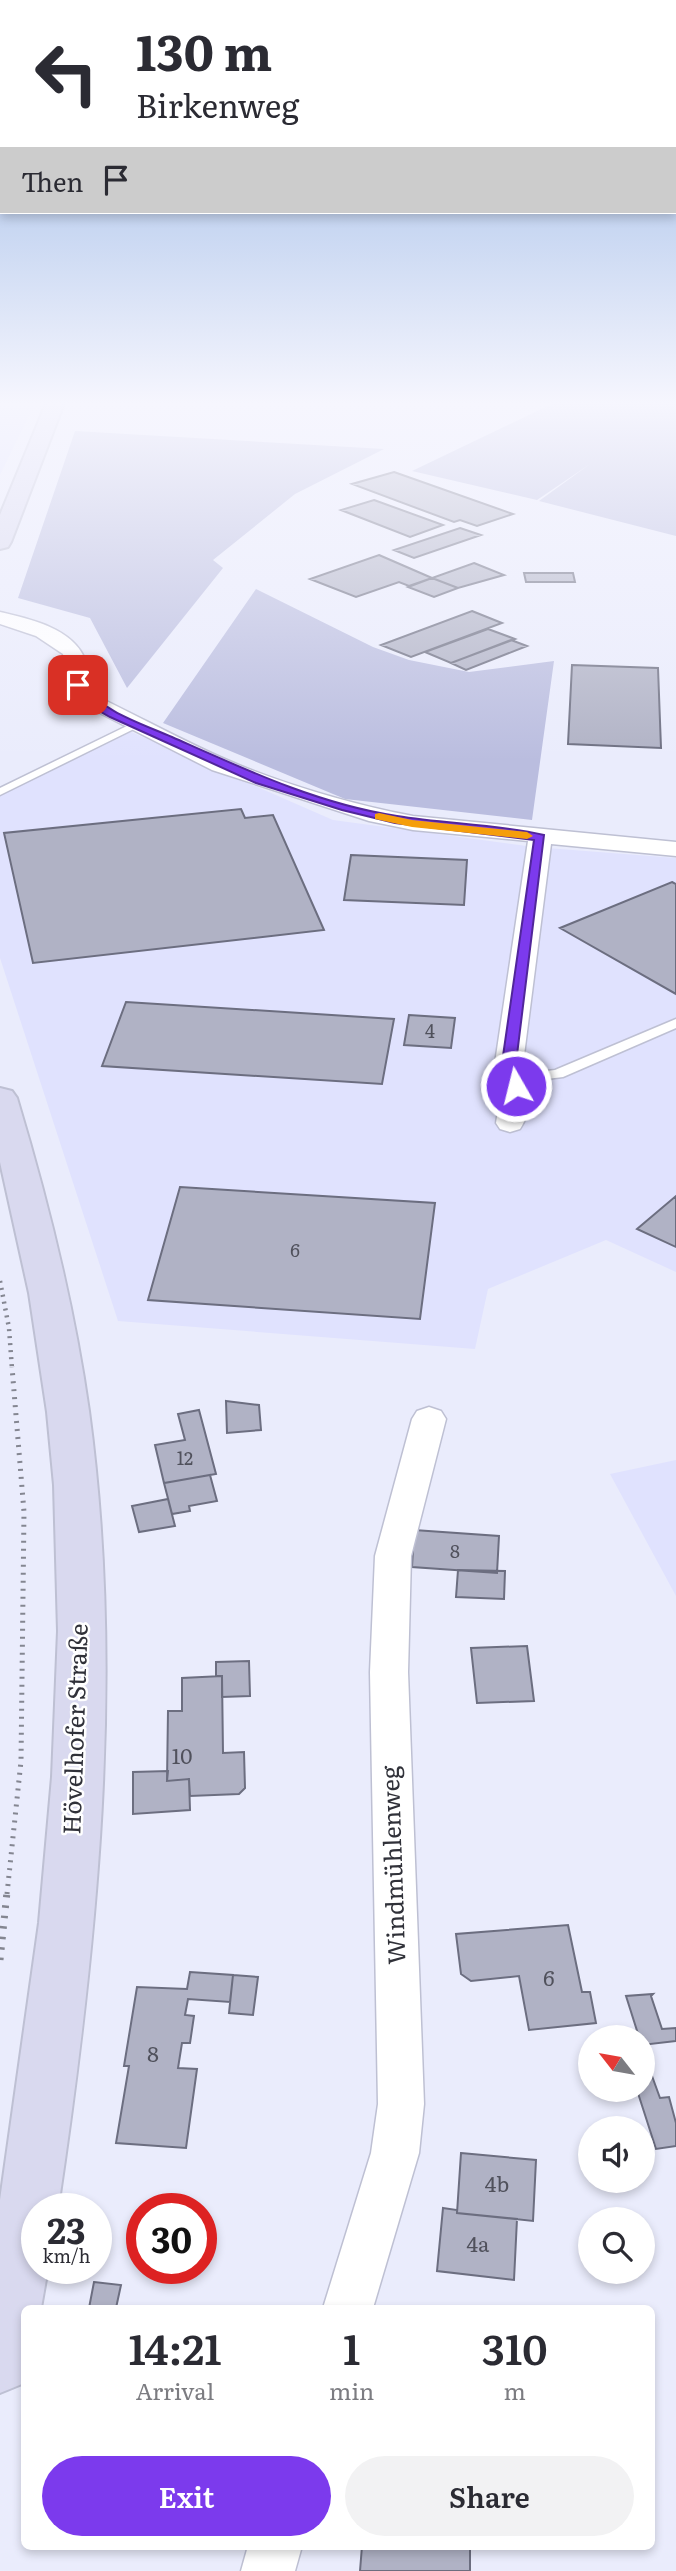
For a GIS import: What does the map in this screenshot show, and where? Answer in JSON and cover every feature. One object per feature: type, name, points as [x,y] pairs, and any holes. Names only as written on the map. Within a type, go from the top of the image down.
[{"type":"main road","points":[[0,542],[8,521]]},
{"type":"main road","name":"Hövelhofer Straße","points":[[0,1098],[16,1152],[52,1313],[68,1413],[80,1625],[78,1758],[68,1910],[45,2097],[15,2292],[0,2362]]},
{"type":"street","points":[[0,618],[46,633],[58,640],[76,659],[78,685],[82,694],[114,715],[161,734],[220,765],[346,808],[412,823],[676,849]]},
{"type":"street","points":[[510,1123],[515,1082],[509,1063],[540,837]]},
{"type":"street","name":"Windmühlenweg","points":[[349,2305],[395,2152],[401,2104],[389,1672],[393,1556],[429,1419]]},
{"type":"street","points":[[268,2571],[274,2550]]},
{"type":"lane","points":[[0,792],[137,725]]},
{"type":"lane","points":[[515,1082],[558,1074],[676,1023]]},
{"type":"path","points":[[0,1281],[9,1328],[24,1513],[21,1760],[0,1960]]},
{"type":"shaded area","points":[[44,521],[261,521],[213,560],[223,568],[127,688],[90,618],[18,598]]},
{"type":"shaded area","points":[[617,521],[676,521],[676,536]]},
{"type":"shaded area","points":[[256,589],[373,647],[409,660],[469,672],[554,661],[532,820],[345,799],[163,723]]},
{"type":"shaded area","points":[[129,731],[333,820],[534,847],[676,858],[676,1272],[606,1240],[488,1289],[475,1349],[118,1321],[0,958],[0,796]]},
{"type":"shaded area","points":[[676,1460],[676,1596],[610,1474]]},
{"type":"building","points":[[369,521],[432,521],[443,525],[410,537]]},
{"type":"building","points":[[463,521],[492,521],[477,526]]},
{"type":"building","points":[[460,528],[481,535],[414,558],[394,550]]},
{"type":"building","points":[[379,555],[432,578],[409,586],[399,582],[356,597],[310,579]]},
{"type":"building","points":[[474,563],[504,575],[458,588],[432,578]]},
{"type":"building","points":[[524,573],[573,573],[575,582],[526,582]]},
{"type":"building","points":[[432,578],[458,588],[434,597],[408,587]]},
{"type":"building","points":[[472,611],[502,623],[411,657],[381,645]]},
{"type":"building","points":[[488,629],[515,639],[451,663],[425,652]]},
{"type":"building","points":[[511,640],[527,646],[466,670],[451,663]]},
{"type":"building","points":[[572,665],[658,668],[661,748],[568,744]]},
{"type":"building","points":[[241,809],[245,818],[273,815],[324,930],[33,963],[4,833]]},
{"type":"building","points":[[351,855],[467,860],[464,905],[344,900]]},
{"type":"building","points":[[672,882],[676,884],[676,994],[560,928]]},
{"type":"building","points":[[126,1002],[394,1019],[382,1084],[102,1066]]},
{"type":"building","points":[[409,1015],[455,1018],[451,1048],[404,1045]]},
{"type":"building","points":[[180,1187],[435,1203],[420,1319],[148,1300]]},
{"type":"building","points":[[676,1196],[676,1247],[637,1229]]},
{"type":"building","points":[[226,1401],[259,1405],[261,1430],[227,1433]]},
{"type":"building","points":[[199,1410],[216,1474],[164,1483],[155,1445],[185,1440],[178,1414]]},
{"type":"building","points":[[210,1475],[217,1501],[189,1506],[190,1511],[172,1514],[164,1483]]},
{"type":"building","points":[[168,1499],[175,1526],[139,1532],[132,1506]]},
{"type":"building","points":[[414,1530],[499,1536],[497,1573],[412,1567]]},
{"type":"building","points":[[458,1570],[505,1571],[504,1599],[456,1597]]},
{"type":"building","points":[[527,1646],[534,1701],[477,1703],[471,1648]]},
{"type":"building","points":[[249,1661],[250,1696],[222,1697],[222,1676],[216,1676],[216,1662]]},
{"type":"building","points":[[222,1676],[223,1753],[244,1752],[245,1788],[239,1794],[190,1796],[189,1779],[167,1781],[168,1711],[182,1711],[182,1678]]},
{"type":"building","points":[[168,1771],[167,1781],[189,1779],[190,1810],[133,1814],[133,1772]]},
{"type":"building","points":[[568,1925],[582,1992],[590,1992],[596,2023],[529,2030],[519,1976],[471,1981],[461,1974],[456,1934]]},
{"type":"building","points":[[190,1972],[233,1975],[230,2002],[188,1999],[185,2015],[194,2016],[190,2043],[182,2043],[178,2068],[197,2069],[186,2148],[116,2143],[129,2066],[124,2066],[137,1987],[187,1989]]},
{"type":"building","points":[[233,1975],[258,1977],[253,2015],[229,2013]]},
{"type":"building","points":[[653,1994],[651,1996],[662,2029],[676,2028],[676,2041],[655,2043],[655,2025],[635,2025],[626,1996]]},
{"type":"building","points":[[655,2084],[660,2098],[669,2097],[676,2123],[676,2146],[656,2149],[655,2116],[645,2116],[641,2102],[655,2102]]},
{"type":"building","points":[[461,2153],[536,2160],[533,2221],[457,2213]]},
{"type":"building","points":[[443,2208],[457,2210],[457,2213],[517,2219],[514,2280],[437,2271]]},
{"type":"building","points":[[94,2284],[121,2285],[117,2305],[90,2305]]},
{"type":"building","points":[[362,2550],[470,2550],[470,2571],[360,2571]]},
{"type":"slow traffic","points":[[379,816],[412,823],[527,836]]},
{"type":"route","points":[[78,685],[89,700],[114,715],[161,734],[220,765],[260,780],[346,808],[395,820],[540,837],[509,1063],[516,1086]]}]
